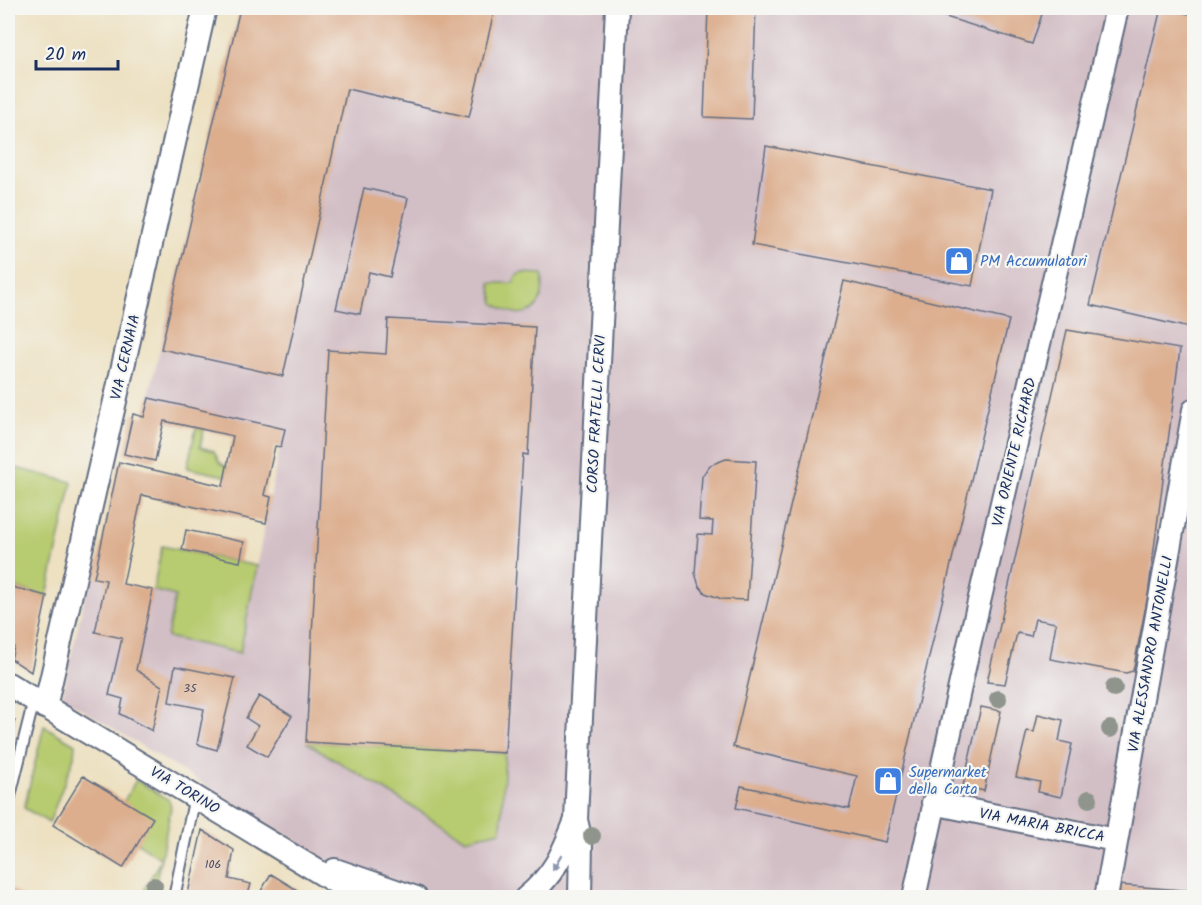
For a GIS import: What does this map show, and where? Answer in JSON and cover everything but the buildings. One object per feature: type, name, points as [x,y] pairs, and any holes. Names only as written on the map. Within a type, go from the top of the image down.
[{"type":"street","name":"VIA CERNAIA","points":[[39,704],[205,8]]},
{"type":"street","name":"CORSO FRATELLI CERVI","points":[[580,897],[581,841],[576,820],[617,8]]},
{"type":"street","name":"VIA ORIENTE RICHARD","points":[[914,897],[933,803],[1117,8]]},
{"type":"street","name":"VIA ALESSANDRO ANTONELLI","points":[[1106,897],[1194,410]]},
{"type":"street","name":"VIA TORINO","points":[[8,684],[362,897]]},
{"type":"street","name":"VIA MARIA BRICCA","points":[[933,803],[1115,840]]},
{"type":"street","name":"CORSO FRATELLI CERVI","points":[[526,897],[543,883],[558,862],[576,820]]},
{"type":"street","points":[[299,858],[416,897]]},
{"type":"lane","points":[[8,804],[39,704]]},
{"type":"lane","points":[[174,897],[195,796]]},
{"type":"shaded area","points":[[240,8],[1194,8],[1194,897],[387,897],[62,697],[89,577],[248,611],[280,447],[144,417]]},
{"type":"green space","points":[[522,273],[542,274],[541,297],[532,311],[515,313],[494,303],[490,283],[513,283],[516,276]]},
{"type":"green space","points":[[196,428],[204,430],[200,447],[214,451],[220,463],[227,467],[225,476],[187,468]]},
{"type":"green space","points":[[8,466],[72,482],[47,596],[8,586]]},
{"type":"green space","points":[[162,546],[257,566],[240,653],[167,637],[175,596],[153,590]]},
{"type":"green space","points":[[44,726],[75,744],[74,757],[49,823],[24,808]]},
{"type":"green space","points":[[306,742],[505,753],[501,831],[465,839]]},
{"type":"green space","points":[[136,780],[169,800],[171,807],[161,859],[138,843],[124,801]]},
{"type":"green space","points":[[160,860],[153,897],[144,897],[145,888]]},
{"type":"place","name":"PM Accumulatori","points":[[959,261]]},
{"type":"place","name":"Supermarket della Carta","points":[[888,781]]}]
